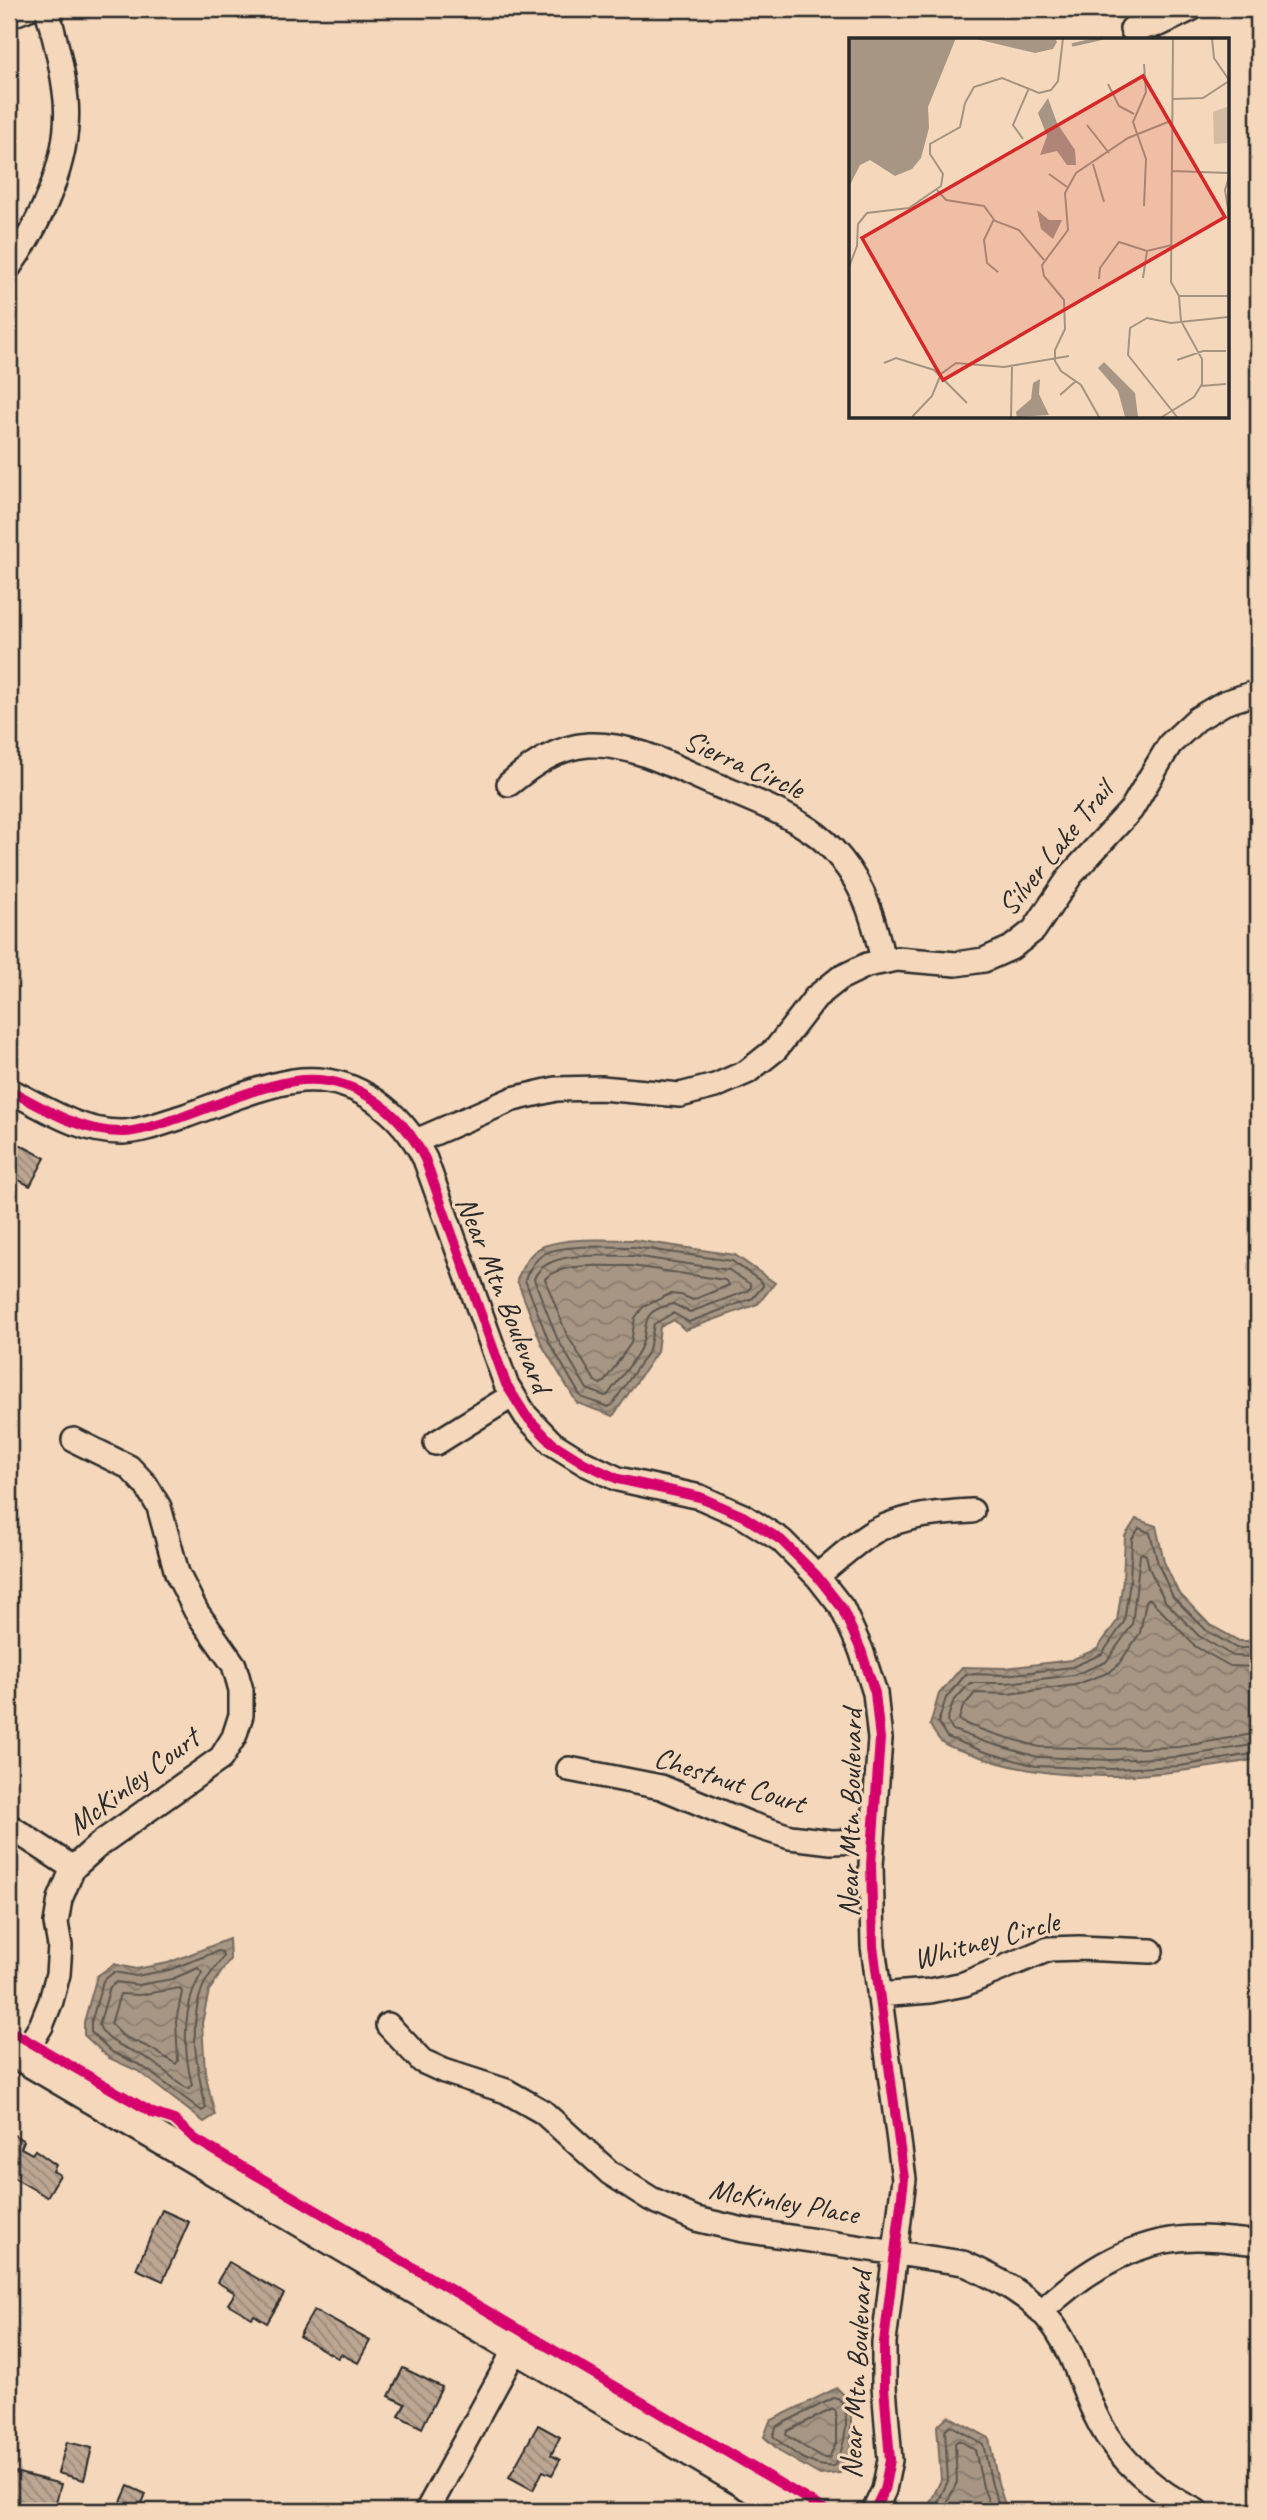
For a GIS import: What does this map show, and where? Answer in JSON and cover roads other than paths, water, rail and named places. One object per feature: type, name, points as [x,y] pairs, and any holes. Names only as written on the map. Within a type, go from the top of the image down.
[{"type":"street","points":[[9,16],[27,9]]},
{"type":"street","points":[[9,267],[45,206],[63,149],[66,102],[47,9]]},
{"type":"street","points":[[1132,29],[1160,24],[1191,9]]},
{"type":"street","name":"Silver Lake Trail","points":[[416,1141],[513,1099],[556,1089],[601,1088],[680,1095],[715,1086],[747,1072],[776,1049],[816,997],[840,978],[867,965],[897,959],[956,964],[984,960],[1012,948],[1034,930],[1071,875],[1131,810],[1170,744],[1206,713],[1224,703],[1258,692]]},
{"type":"street","name":"Sierra Circle","points":[[509,784],[531,765],[558,751],[586,745],[616,746],[645,754],[780,812],[813,831],[840,857],[862,888],[875,924],[883,961]]},
{"type":"street","name":"Near Mtn Boulevard","points":[[9,1090],[68,1121],[94,1130],[124,1132],[150,1127],[272,1087],[303,1080],[333,1083],[363,1092],[389,1109],[416,1141],[425,1159],[493,1349],[513,1395],[526,1416],[552,1443],[584,1464],[618,1479],[700,1497],[743,1516],[780,1540],[817,1576],[842,1608],[861,1650],[875,1693],[880,1739],[872,1841],[873,1946],[904,2179],[884,2342],[884,2387],[890,2460],[884,2490],[874,2511]]},
{"type":"street","points":[[436,1443],[513,1395]]},
{"type":"street","name":"McKinley Court","points":[[15,2054],[41,2026],[51,2001],[58,1974],[60,1946],[56,1923],[60,1899],[73,1868],[101,1843],[221,1758],[234,1737],[241,1715],[241,1690],[234,1665],[196,1611],[177,1573],[159,1507],[146,1485],[129,1467],[74,1440]]},
{"type":"street","points":[[817,1576],[851,1548],[884,1527],[930,1514],[972,1511]]},
{"type":"street","name":"Chestnut Court","points":[[569,1769],[661,1787],[750,1824],[790,1836],[831,1842],[872,1841]]},
{"type":"street","points":[[9,1826],[73,1868]]},
{"type":"street","name":"Whitney Circle","points":[[879,1995],[930,1991],[964,1984],[1049,1949],[1151,1951]]},
{"type":"street","name":"McKinley Place","points":[[388,2025],[422,2061],[443,2071],[506,2091],[542,2112],[610,2174],[651,2199],[696,2219],[743,2230],[963,2263],[996,2278],[1041,2312],[1053,2325],[1073,2357],[1100,2424],[1120,2452],[1144,2478],[1196,2511]]},
{"type":"street","points":[[15,2054],[791,2511]]},
{"type":"street","points":[[1041,2312],[1065,2289],[1094,2269],[1127,2252],[1161,2242],[1197,2238],[1258,2243]]},
{"type":"street","points":[[427,2511],[516,2348]]},
{"type":"water","points":[[576,1240],[634,1240],[735,1255],[775,1283],[758,1304],[685,1330],[674,1320],[660,1327],[657,1352],[613,1416],[577,1403],[542,1345],[517,1280],[530,1256],[544,1246]]},
{"type":"water","points":[[1136,1519],[1156,1526],[1164,1562],[1178,1592],[1210,1625],[1239,1641],[1258,1641],[1258,1759],[1151,1774],[1078,1775],[1007,1765],[942,1742],[930,1725],[939,1694],[962,1667],[1005,1668],[1071,1660],[1097,1649],[1117,1621],[1123,1580],[1125,1536]]},
{"type":"water","points":[[229,1939],[230,1959],[209,1991],[202,2023],[205,2072],[215,2115],[204,2122],[138,2071],[109,2058],[84,2035],[84,2022],[97,1976],[114,1964],[136,1969],[168,1963]]},
{"type":"water","points":[[837,2388],[851,2402],[851,2447],[840,2473],[820,2475],[782,2453],[764,2437],[770,2421]]},
{"type":"water","points":[[948,2416],[989,2438],[1007,2511],[932,2511],[929,2505],[941,2480],[937,2426]]}]
